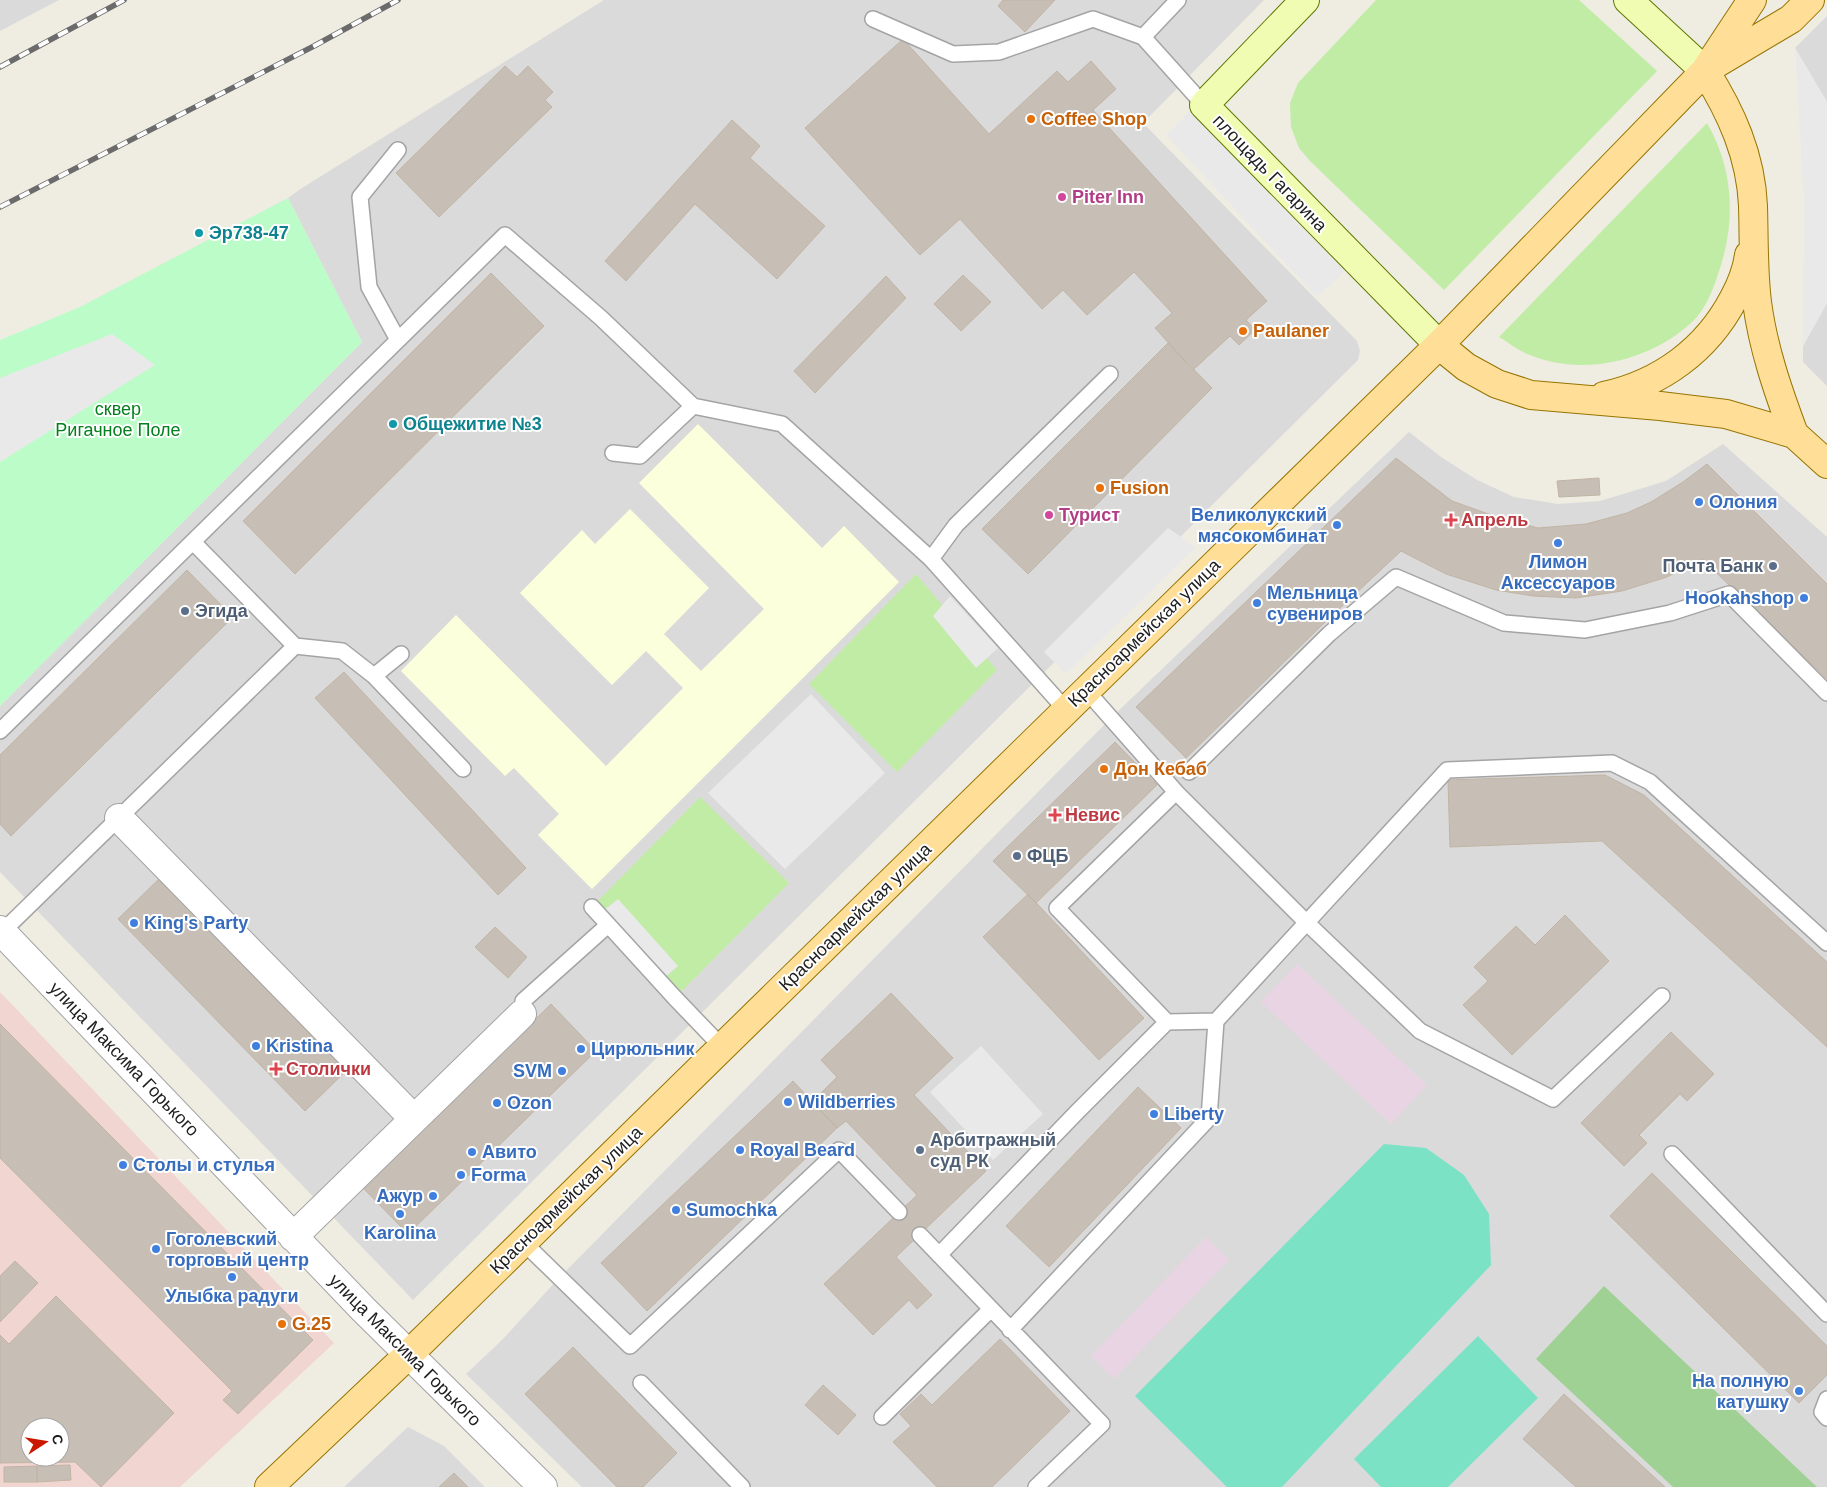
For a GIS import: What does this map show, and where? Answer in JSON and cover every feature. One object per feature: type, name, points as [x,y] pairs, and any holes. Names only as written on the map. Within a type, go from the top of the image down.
[{"type":"main road","points":[[1439,344],[1705,71],[1752,0]]},
{"type":"main road","points":[[1705,71],[1791,19],[1810,0]]},
{"type":"main road","name":"площадь Гагарина","points":[[1705,71],[1733,121],[1743,148],[1753,205],[1757,302],[1770,368],[1794,434]]},
{"type":"main road","name":"площадь Гагарина","points":[[1566,399],[1593,398],[1620,392],[1646,383],[1670,370],[1692,353],[1711,334],[1727,311],[1740,287],[1748,261],[1753,234]]},
{"type":"main road","name":"площадь Гагарина","points":[[1439,344],[1466,367],[1497,384],[1531,395],[1660,406],[1726,414],[1794,434]]},
{"type":"main road","name":"Красноармейская улица","points":[[269,1487],[408,1355],[1439,344]]},
{"type":"main road","points":[[1794,434],[1827,464]]},
{"type":"street","name":"площадь Гагарина","points":[[1305,0],[1204,105],[1439,344]]},
{"type":"street","name":"площадь Гагарина","points":[[1628,0],[1705,71]]},
{"type":"street","points":[[119,818],[414,1119]]},
{"type":"street","name":"улица Максима Горького","points":[[1,931],[408,1355],[543,1487]]},
{"type":"street","points":[[293,1237],[414,1119],[523,1008]]},
{"type":"lane","points":[[1142,37],[1178,0]]},
{"type":"lane","points":[[873,19],[953,54],[999,52],[1093,19],[1142,37],[1204,105]]},
{"type":"lane","points":[[398,150],[360,198],[369,287],[398,340]]},
{"type":"lane","points":[[0,731],[505,235],[601,318],[693,406],[782,424],[931,559],[1066,710]]},
{"type":"lane","points":[[931,559],[956,526],[1110,374]]},
{"type":"lane","points":[[613,453],[640,456],[693,406]]},
{"type":"lane","points":[[193,542],[295,646],[342,651],[374,676],[463,769]]},
{"type":"lane","points":[[1189,772],[1329,634],[1396,576],[1504,623],[1585,630],[1670,613],[1729,594],[1827,693]]},
{"type":"lane","points":[[1,931],[295,646]]},
{"type":"lane","points":[[374,676],[402,654]]},
{"type":"lane","points":[[1086,690],[1176,792],[1306,922],[1420,1031],[1554,1099],[1662,996]]},
{"type":"lane","points":[[1010,1330],[1209,1118],[1216,1022],[1447,770],[1612,763],[1650,782],[1827,943]]},
{"type":"lane","points":[[1167,1022],[1057,908],[1176,792]]},
{"type":"lane","points":[[592,907],[722,1047]]},
{"type":"lane","points":[[523,1008],[608,925]]},
{"type":"lane","points":[[939,1255],[1167,1022],[1216,1022]]},
{"type":"lane","points":[[523,1242],[630,1346],[838,1150],[899,1212]]},
{"type":"lane","points":[[1672,1154],[1827,1314]]},
{"type":"lane","points":[[920,1235],[990,1310],[1102,1424],[1036,1487]]},
{"type":"lane","points":[[882,1417],[990,1310]]},
{"type":"lane","points":[[641,1383],[742,1487]]},
{"type":"lane","points":[[1827,1399],[1822,1412],[1827,1418]]},
{"type":"shaded area","points":[[0,0],[59,0],[0,31]]},
{"type":"shaded area","points":[[604,0],[1264,0],[1143,123],[1357,341],[1360,351],[1358,360],[413,1300],[0,872],[0,706],[362,342],[288,198]]},
{"type":"shaded area","points":[[1827,16],[1827,102],[1795,48]]},
{"type":"shaded area","points":[[1795,48],[1827,102],[1827,303],[1803,346],[1804,199]]},
{"type":"shaded area","points":[[1192,109],[1345,271],[1317,297],[1166,135]]},
{"type":"shaded area","points":[[1827,303],[1827,386],[1803,362],[1803,346]]},
{"type":"shaded area","points":[[112,334],[155,365],[0,462],[0,378]]},
{"type":"shaded area","points":[[698,424],[822,548],[844,526],[899,582],[592,889],[538,835],[559,814],[514,768],[505,776],[401,671],[456,615],[606,766],[683,688],[646,651],[612,685],[520,593],[582,530],[595,544],[630,509],[709,588],[664,634],[701,671],[764,609],[639,483]]},
{"type":"shaded area","points":[[1409,432],[1441,457],[1477,480],[1514,497],[1558,504],[1600,501],[1666,481],[1723,444],[1827,537],[1827,1487],[582,1487],[466,1374],[502,1340],[559,1278],[1110,719]]},
{"type":"shaded area","points":[[1168,528],[1196,547],[1066,674],[1044,652]]},
{"type":"shaded area","points":[[950,596],[998,648],[976,668],[933,616]]},
{"type":"shaded area","points":[[811,694],[885,773],[785,869],[708,793]]},
{"type":"shaded area","points":[[618,899],[678,966],[663,979],[603,911]]},
{"type":"shaded area","points":[[1297,964],[1427,1085],[1391,1124],[1261,1002]]},
{"type":"shaded area","points":[[0,992],[334,1343],[180,1487],[0,1487]]},
{"type":"shaded area","points":[[981,1046],[1043,1114],[993,1160],[930,1092]]},
{"type":"shaded area","points":[[1206,1237],[1229,1260],[1114,1379],[1091,1356]]},
{"type":"shaded area","points":[[408,1427],[444,1446],[485,1487],[344,1487]]},
{"type":"green space","points":[[1376,0],[1579,0],[1657,71],[1444,290],[1310,161],[1299,148],[1291,127],[1290,103],[1298,83]]},
{"type":"green space","points":[[1707,123],[1723,160],[1730,199],[1730,218],[1723,257],[1715,282],[1705,306],[1698,316],[1677,335],[1657,346],[1614,362],[1591,365],[1546,360],[1522,351],[1499,337]]},
{"type":"green space","name":"сквер Ригачное Поле","points":[[288,198],[362,342],[0,706],[0,340],[80,307]]},
{"type":"green space","points":[[916,574],[997,670],[897,772],[809,684]]},
{"type":"green space","points":[[700,797],[789,883],[675,998],[592,907]]},
{"type":"green space","points":[[1384,1144],[1426,1148],[1464,1175],[1489,1214],[1491,1265],[1282,1487],[1227,1487],[1135,1396]]},
{"type":"green space","points":[[1604,1286],[1817,1487],[1673,1487],[1536,1359]]},
{"type":"green space","points":[[1478,1336],[1538,1398],[1448,1487],[1381,1487],[1354,1459]]},
{"type":"building","points":[[1003,0],[1055,0],[1025,32],[998,6]]},
{"type":"building","points":[[903,39],[989,134],[1057,71],[1068,82],[1091,61],[1116,89],[1093,110],[1267,301],[1246,320],[1255,330],[1239,345],[1230,336],[1193,370],[1155,328],[1172,313],[1134,272],[1087,315],[1063,290],[1042,309],[960,219],[920,255],[805,128]]},
{"type":"building","points":[[505,66],[517,77],[528,66],[553,92],[545,100],[552,107],[439,217],[396,173]]},
{"type":"building","points":[[732,120],[760,146],[750,158],[825,226],[777,279],[695,204],[626,281],[605,261]]},
{"type":"building","name":"Общежитие №3","points":[[491,273],[544,326],[295,574],[243,521]]},
{"type":"building","points":[[963,275],[991,302],[961,331],[934,304]]},
{"type":"building","points":[[886,276],[906,298],[815,393],[794,371]]},
{"type":"building","points":[[1168,343],[1212,388],[1028,574],[982,529]]},
{"type":"building","points":[[1396,458],[1452,501],[1494,516],[1538,528],[1586,524],[1627,513],[1651,502],[1707,464],[1827,584],[1827,679],[1702,559],[1667,577],[1622,591],[1576,598],[1533,596],[1496,590],[1446,574],[1401,551],[1186,758],[1136,707]]},
{"type":"building","points":[[1599,478],[1600,495],[1559,497],[1557,481]]},
{"type":"building","points":[[187,570],[233,617],[11,836],[0,824],[0,755]]},
{"type":"building","points":[[344,672],[526,868],[498,895],[315,698]]},
{"type":"building","points":[[1115,742],[1157,785],[1036,903],[993,861]]},
{"type":"building","points":[[1605,775],[1644,795],[1827,962],[1827,1047],[1602,841],[1450,847],[1448,780]]},
{"type":"building","points":[[164,874],[351,1066],[305,1111],[118,919]]},
{"type":"building","points":[[1028,894],[1144,1018],[1099,1060],[983,937]]},
{"type":"building","points":[[1565,915],[1609,961],[1512,1055],[1463,1005],[1488,981],[1474,967],[1516,926],[1535,945]]},
{"type":"building","points":[[495,927],[527,957],[508,978],[475,947]]},
{"type":"building","name":"Арбитражный суд РК","points":[[891,993],[953,1058],[914,1095],[986,1171],[896,1257],[932,1295],[917,1309],[909,1300],[873,1335],[824,1284],[917,1195],[846,1121],[837,1128],[812,1102],[837,1077],[821,1060]]},
{"type":"building","points":[[551,1004],[596,1051],[408,1234],[362,1187]]},
{"type":"building","name":"Гоголевский торговый центр","points":[[0,1024],[313,1340],[238,1414],[223,1400],[232,1391],[0,1158]]},
{"type":"building","points":[[1671,1032],[1714,1074],[1687,1101],[1680,1094],[1639,1135],[1647,1143],[1624,1166],[1581,1123]]},
{"type":"building","points":[[793,1081],[837,1128],[647,1311],[601,1263]]},
{"type":"building","points":[[1138,1087],[1181,1128],[1049,1267],[1006,1226]]},
{"type":"building","points":[[1652,1173],[1827,1346],[1827,1375],[1799,1403],[1610,1216]]},
{"type":"building","points":[[15,1261],[38,1283],[0,1322],[0,1276]]},
{"type":"building","points":[[56,1296],[174,1413],[101,1487],[75,1462],[70,1462],[70,1417],[20,1417],[20,1463],[0,1463],[0,1335],[9,1344]]},
{"type":"building","points":[[1000,1339],[1070,1411],[992,1487],[937,1487],[893,1442],[911,1426],[900,1414],[921,1394],[932,1405]]},
{"type":"building","points":[[573,1347],[677,1453],[643,1487],[617,1487],[525,1394]]},
{"type":"building","points":[[823,1385],[856,1415],[838,1435],[805,1405]]},
{"type":"building","points":[[1564,1394],[1665,1487],[1576,1487],[1523,1439]]},
{"type":"building","points":[[70,1465],[71,1480],[37,1482],[37,1467],[70,1467]]},
{"type":"building","points":[[4,1467],[37,1467],[37,1482],[4,1482]]},
{"type":"building","points":[[454,1473],[468,1487],[439,1487]]},
{"type":"railway","points":[[0,67],[124,0]]},
{"type":"railway","points":[[0,207],[314,46],[398,0]]},
{"type":"place","name":"Coffee Shop","points":[[1031,119]]},
{"type":"place","name":"Piter Inn","points":[[1062,197]]},
{"type":"place","name":"Эр738-47","points":[[199,233]]},
{"type":"place","name":"Paulaner","points":[[1243,331]]},
{"type":"place","name":"Общежитие №3","points":[[393,424]]},
{"type":"place","name":"Fusion","points":[[1100,488]]},
{"type":"place","name":"Олония","points":[[1699,502]]},
{"type":"place","name":"Турист","points":[[1049,515]]},
{"type":"place","name":"Апрель","points":[[1451,520]]},
{"type":"place","name":"Великолукский мясокомбинат","points":[[1337,525]]},
{"type":"place","name":"Лимон Аксессуаров","points":[[1558,543]]},
{"type":"place","name":"Почта Банк","points":[[1773,566]]},
{"type":"place","name":"Hookahshop","points":[[1804,598]]},
{"type":"place","name":"Мельница сувениров","points":[[1257,603]]},
{"type":"place","name":"Эгида","points":[[185,611]]},
{"type":"place","name":"Дон Кебаб","points":[[1104,769]]},
{"type":"place","name":"Невис","points":[[1055,815]]},
{"type":"place","name":"ФЦБ","points":[[1017,856]]},
{"type":"place","name":"King's Party","points":[[134,923]]},
{"type":"place","name":"Kristina","points":[[256,1046]]},
{"type":"place","name":"Цирюльник","points":[[581,1049]]},
{"type":"place","name":"Столички","points":[[276,1069]]},
{"type":"place","name":"SVM","points":[[562,1071]]},
{"type":"place","name":"Wildberries","points":[[788,1102]]},
{"type":"place","name":"Ozon","points":[[497,1103]]},
{"type":"place","name":"Liberty","points":[[1154,1114]]},
{"type":"place","name":"Royal Beard","points":[[740,1150]]},
{"type":"place","name":"Арбитражный суд РК","points":[[920,1150]]},
{"type":"place","name":"Авито","points":[[472,1152]]},
{"type":"place","name":"Столы и стулья","points":[[123,1165]]},
{"type":"place","name":"Forma","points":[[461,1175]]},
{"type":"place","name":"Ажур","points":[[433,1196]]},
{"type":"place","name":"Sumochka","points":[[676,1210]]},
{"type":"place","name":"Karolina","points":[[400,1214]]},
{"type":"place","name":"Гоголевский торговый центр","points":[[156,1249]]},
{"type":"place","name":"Улыбка радуги","points":[[232,1277]]},
{"type":"place","name":"G.25","points":[[282,1324]]},
{"type":"place","name":"На полную катушку","points":[[1799,1391]]}]
